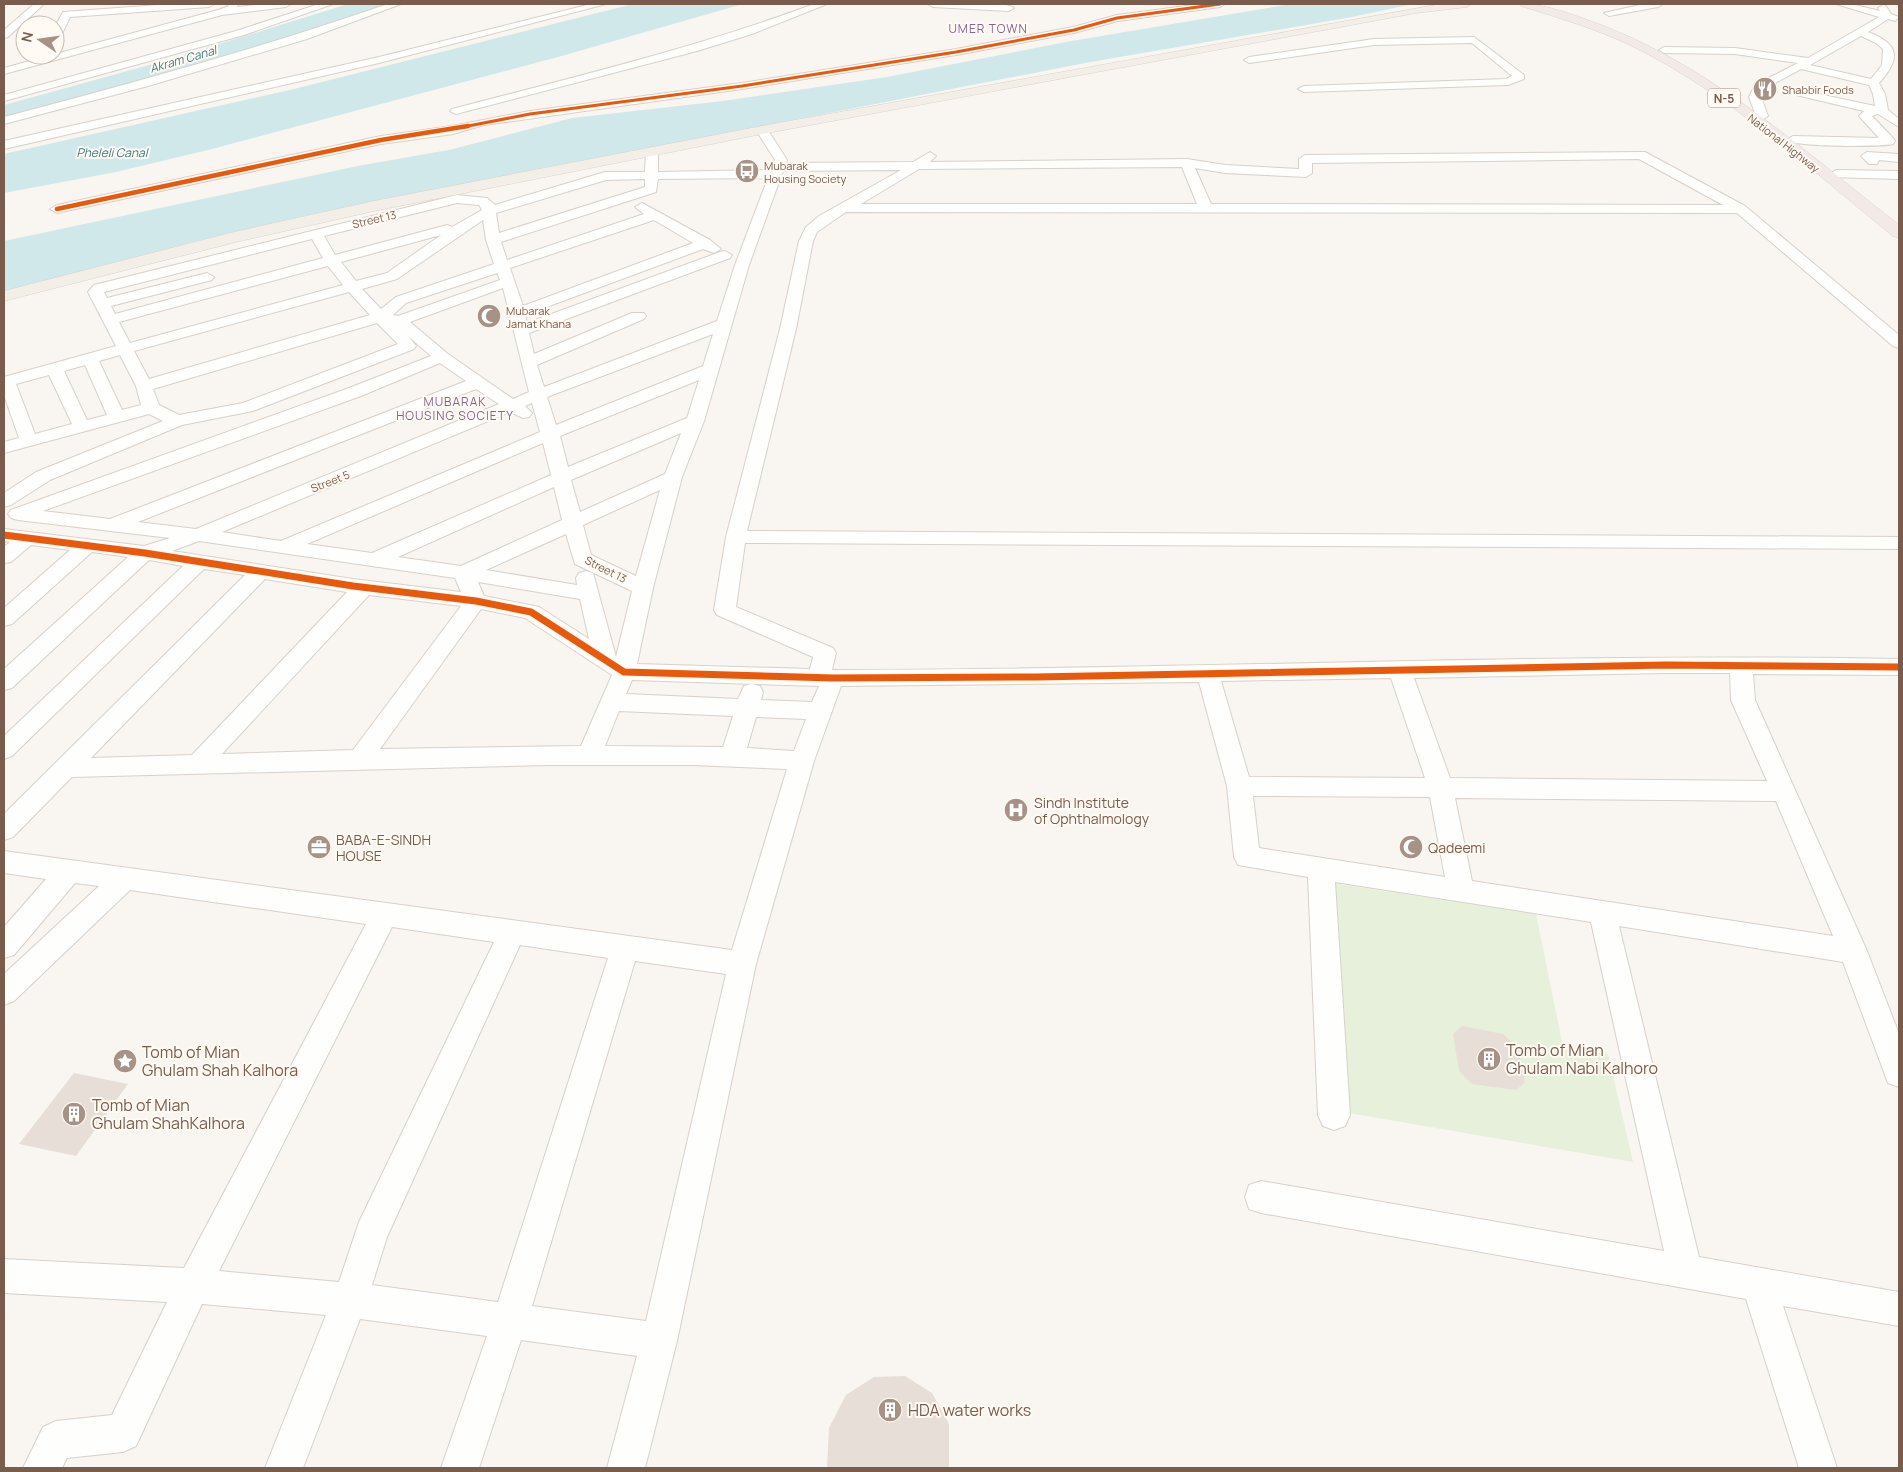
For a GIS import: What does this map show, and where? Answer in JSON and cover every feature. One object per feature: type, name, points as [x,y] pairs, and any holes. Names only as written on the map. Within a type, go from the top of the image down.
[{"type":"highway","name":"National Highway","points":[[1525,4],[1602,21],[1681,69],[1752,118],[1899,233]]},
{"type":"highway","name":"National Highway","points":[[1540,4],[1602,21],[1664,50],[1698,69],[1817,156],[1836,174],[1899,223]]},
{"type":"main road","points":[[4,296],[234,237],[346,212],[762,130],[1447,4],[1467,4]]},
{"type":"street","points":[[4,35],[36,6],[115,11],[212,4]]},
{"type":"street","points":[[65,52],[221,12],[232,8],[234,5],[232,4]]},
{"type":"street","points":[[221,12],[286,4]]},
{"type":"street","points":[[4,98],[240,32],[328,4]]},
{"type":"street","points":[[4,121],[144,84],[284,42],[396,4]]},
{"type":"street","points":[[4,145],[379,60],[601,4]]},
{"type":"street","points":[[478,123],[460,110],[693,49],[748,32],[822,4]]},
{"type":"street","points":[[933,4],[1009,8]]},
{"type":"street","points":[[57,209],[371,142],[453,130],[478,123],[742,86],[1038,36],[1101,24],[1118,18],[1169,7],[1220,4]]},
{"type":"street","points":[[1630,4],[1642,8]]},
{"type":"street","points":[[1602,21],[1658,4]]},
{"type":"street","points":[[1841,4],[1885,12],[1899,11]]},
{"type":"street","points":[[1873,4],[1899,19]]},
{"type":"street","points":[[152,31],[159,7]]},
{"type":"street","points":[[61,15],[63,9]]},
{"type":"street","points":[[1762,116],[1755,96],[1759,87],[1864,30],[1885,12]]},
{"type":"street","points":[[1022,28],[1038,36]]},
{"type":"street","points":[[1864,30],[1886,32]]},
{"type":"street","points":[[1864,30],[1885,44],[1889,52],[1886,68],[1873,82]]},
{"type":"street","points":[[1248,60],[1281,53],[1374,42],[1474,40],[1520,77],[1508,82],[1304,89]]},
{"type":"street","points":[[1254,41],[1281,53]]},
{"type":"street","points":[[1664,50],[1735,51],[1804,64],[1873,82],[1879,94],[1877,111]]},
{"type":"street","points":[[4,71],[22,65]]},
{"type":"street","points":[[1836,102],[1851,92]]},
{"type":"street","points":[[1800,93],[1877,111],[1899,124]]},
{"type":"street","points":[[1794,140],[1889,141],[1865,116],[1877,111]]},
{"type":"street","points":[[643,588],[673,477],[695,421],[742,265],[781,160],[762,130]]},
{"type":"street","points":[[1874,141],[1899,156]]},
{"type":"street","points":[[509,277],[626,198],[651,189],[653,175],[652,151]]},
{"type":"street","points":[[317,249],[489,208],[605,176],[915,167],[1187,164],[1225,169],[1306,173],[1305,160],[1641,155],[1740,209],[1899,343]]},
{"type":"street","points":[[626,1468],[659,1341],[742,964],[802,761],[820,711],[826,678],[826,653],[725,610],[736,537],[788,329],[806,241],[811,230],[824,219],[915,167],[930,156]]},
{"type":"street","points":[[1881,175],[1876,164],[1867,156],[1899,156]]},
{"type":"street","points":[[1852,158],[1871,160]]},
{"type":"street","points":[[1187,164],[1206,209]]},
{"type":"street","points":[[1836,174],[1899,176]]},
{"type":"street","points":[[626,198],[742,265]]},
{"type":"street","name":"Street 13","points":[[101,304],[96,292],[99,288],[108,284],[457,199],[482,201],[489,208],[509,277],[528,363],[574,521],[582,559],[643,588],[624,672],[589,755]]},
{"type":"street","points":[[509,277],[641,206]]},
{"type":"street","points":[[381,317],[396,288],[424,254],[489,208]]},
{"type":"street","points":[[844,208],[1740,209]]},
{"type":"street","points":[[398,321],[509,277],[655,215]]},
{"type":"street","points":[[608,246],[671,224]]},
{"type":"street","points":[[110,320],[464,225]]},
{"type":"street","points":[[4,501],[43,476],[177,421],[247,407],[408,346],[352,287],[331,261],[317,249],[315,234]]},
{"type":"street","points":[[670,240],[688,234]]},
{"type":"street","points":[[410,240],[424,254]]},
{"type":"street","points":[[29,441],[5,382],[352,287],[396,288],[509,277],[705,243]]},
{"type":"street","points":[[323,279],[424,254]]},
{"type":"street","points":[[521,331],[725,255]]},
{"type":"street","points":[[151,408],[144,386],[101,304],[216,274]]},
{"type":"street","points":[[528,363],[638,316]]},
{"type":"street","points":[[144,386],[381,317],[398,321],[442,357],[550,434]]},
{"type":"street","name":"Street 5","points":[[146,554],[198,535],[537,395],[724,324]]},
{"type":"street","points":[[118,335],[137,330]]},
{"type":"street","points":[[442,357],[355,392],[18,514],[198,535],[463,573],[589,594]]},
{"type":"street","points":[[90,359],[117,418]]},
{"type":"street","points":[[55,369],[82,427]]},
{"type":"street","points":[[281,548],[550,434],[711,369]]},
{"type":"street","points":[[109,526],[478,382]]},
{"type":"street","points":[[4,448],[151,408],[177,421]]},
{"type":"street","points":[[199,763],[359,586],[373,560],[561,477],[695,421]]},
{"type":"street","points":[[463,573],[673,477]]},
{"type":"street","points":[[4,536],[88,546],[260,572],[476,601],[531,612],[624,672],[826,678],[1741,666],[1899,667]]},
{"type":"street","points":[[736,537],[1899,543]]},
{"type":"street","points":[[4,557],[26,539]]},
{"type":"street","points":[[4,619],[88,546]]},
{"type":"street","points":[[4,682],[146,554]]},
{"type":"street","points":[[582,559],[604,659]]},
{"type":"street","points":[[4,750],[199,562]]},
{"type":"street","points":[[4,830],[260,572]]},
{"type":"street","points":[[463,573],[476,601]]},
{"type":"street","points":[[360,758],[476,601]]},
{"type":"street","points":[[1741,666],[1743,700],[1853,951],[1899,1073]]},
{"type":"street","points":[[1400,670],[1440,788],[1461,890]]},
{"type":"street","points":[[1208,674],[1239,786],[1247,857],[1853,951]]},
{"type":"street","points":[[732,755],[746,707],[758,675]]},
{"type":"street","points":[[611,702],[820,711]]},
{"type":"street","points":[[64,768],[360,758],[589,755],[732,755],[802,761]]},
{"type":"street","points":[[1239,786],[1784,791]]},
{"type":"street","points":[[4,862],[123,880],[742,964]]},
{"type":"street","points":[[1321,868],[1334,1115]]},
{"type":"street","points":[[4,946],[69,871]]},
{"type":"street","points":[[4,992],[123,880]]},
{"type":"street","points":[[1602,912],[1686,1272]]},
{"type":"street","points":[[42,1468],[56,1440],[122,1433],[194,1286],[384,916]]},
{"type":"street","points":[[284,1468],[350,1300],[371,1234],[512,933]]},
{"type":"street","points":[[460,1468],[509,1323],[625,948]]},
{"type":"street","points":[[1261,1197],[1899,1309]]},
{"type":"street","points":[[4,1276],[194,1286],[350,1300],[509,1323],[659,1341]]},
{"type":"street","points":[[1758,1283],[1818,1468]]},
{"type":"green space","points":[[1331,883],[1536,914],[1563,1047],[1608,1054],[1633,1162],[1343,1112]]},
{"type":"water","name":"Akram Canal","points":[[348,4],[387,4],[204,63],[4,117],[4,105],[171,59]]},
{"type":"water","name":"Pheleli Canal","points":[[633,4],[743,4],[558,57],[212,149],[116,172],[4,193],[4,154],[294,89]]},
{"type":"water","points":[[1291,4],[1413,4],[1352,17],[1085,63],[323,212],[197,241],[4,293],[4,241],[363,165],[449,150],[572,118],[723,101],[887,77],[1066,42]]},
{"type":"building","name":"Tomb of Mian Ghulam Nabi Kalhoro","points":[[1462,1026],[1503,1034],[1518,1048],[1525,1082],[1516,1090],[1472,1084],[1459,1071],[1453,1034]]},
{"type":"building","name":"Tomb of Mian Ghulam ShahKalhora","points":[[74,1073],[128,1084],[76,1156],[19,1144]]},
{"type":"building","name":"HDA water works","points":[[905,1376],[932,1393],[949,1424],[949,1468],[827,1468],[829,1428],[846,1395],[874,1377]]},
{"type":"cycle path","points":[[57,209],[381,140],[453,130],[483,122],[742,86],[956,52],[1074,30],[1117,18],[1220,4]]},
{"type":"cycle path","points":[[4,535],[145,553],[353,586],[476,601],[531,612],[624,672],[833,678],[1036,677],[1665,665],[1899,667]]},
{"type":"place","name":"Shabbir Foods","points":[[1765,89]]},
{"type":"place","name":"Mubarak Housing Society","points":[[747,171]]},
{"type":"place","name":"Mubarak Jamat Khana","points":[[489,316]]},
{"type":"place","name":"Sindh Institute of Ophthalmology","points":[[1016,810]]},
{"type":"place","name":"BABA-E-SINDH HOUSE","points":[[319,847]]},
{"type":"place","name":"Qadeemi","points":[[1411,847]]},
{"type":"place","name":"Tomb of Mian Ghulam Nabi Kalhoro","points":[[1489,1059]]},
{"type":"place","name":"Tomb of Mian Ghulam Shah Kalhora","points":[[125,1061]]},
{"type":"place","name":"Tomb of Mian Ghulam ShahKalhora","points":[[74,1114]]},
{"type":"place","name":"HDA water works","points":[[890,1410]]},
{"type":"district","name":"UMER TOWN","points":[[988,28]]},
{"type":"district","name":"MUBARAK HOUSING SOCIETY","points":[[455,408]]}]
